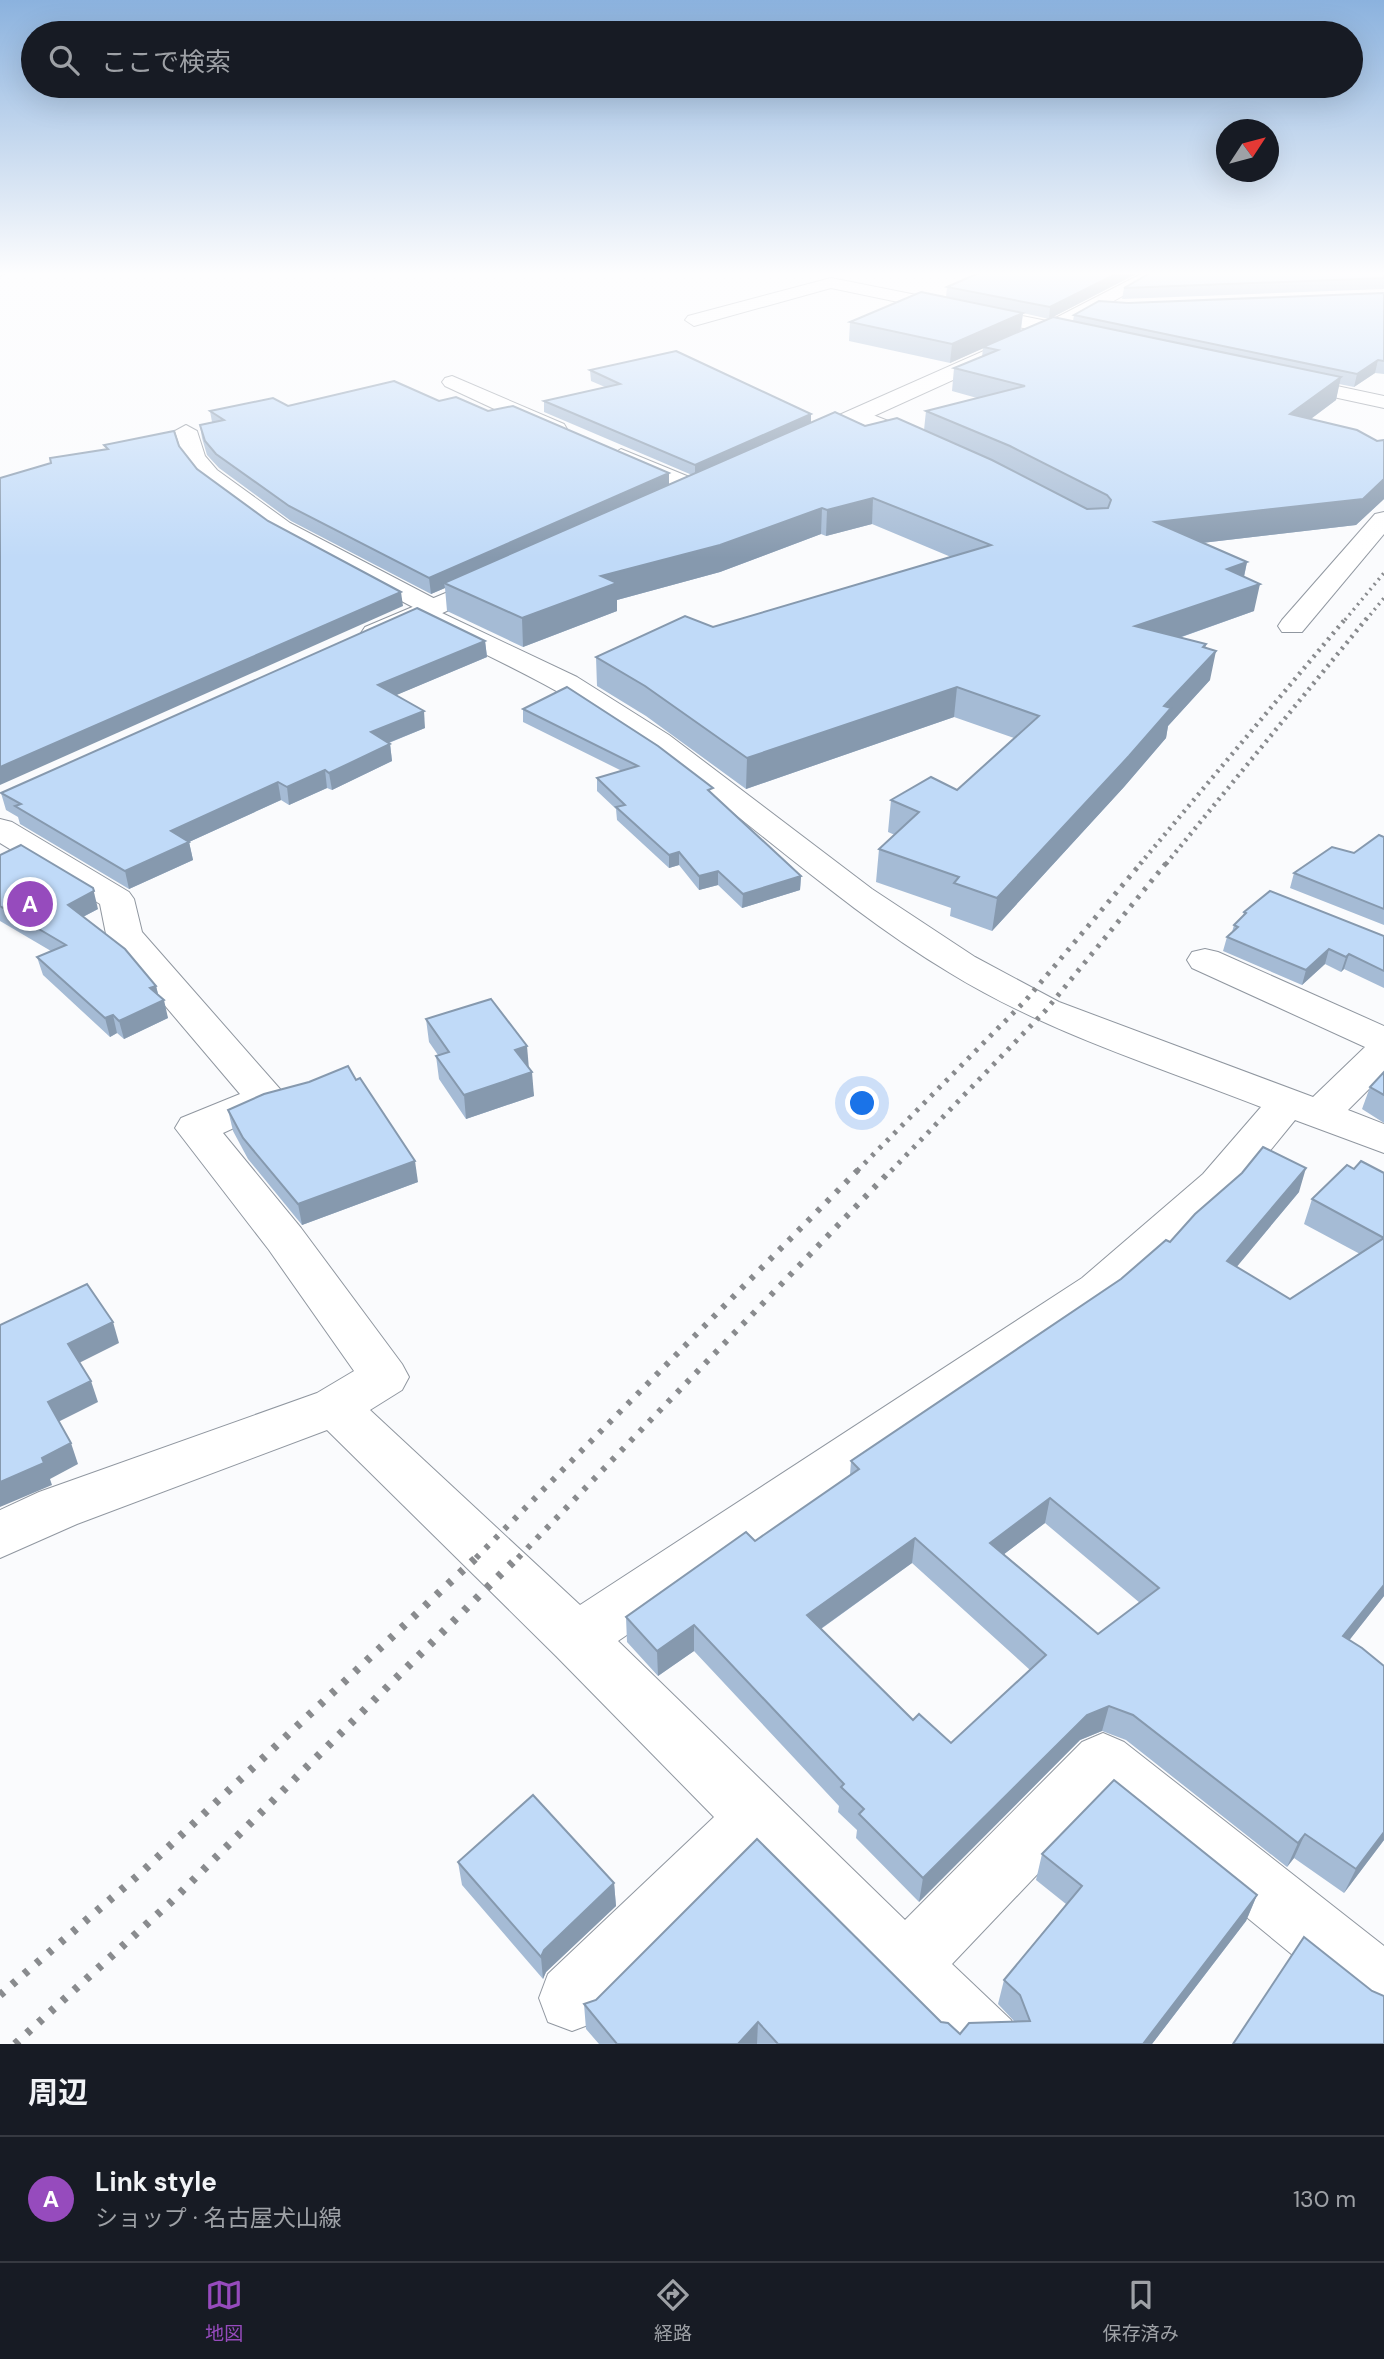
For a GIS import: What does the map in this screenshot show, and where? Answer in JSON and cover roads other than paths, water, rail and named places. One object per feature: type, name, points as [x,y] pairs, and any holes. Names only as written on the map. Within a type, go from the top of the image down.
[{"type":"street","points":[[783,449],[971,367]]},
{"type":"street","points":[[1263,376],[1384,402]]},
{"type":"street","points":[[452,382],[575,437]]},
{"type":"street","points":[[858,415],[941,451]]},
{"type":"street","points":[[186,431],[194,457],[209,475],[281,528],[427,610],[567,683],[658,741],[860,896],[962,965],[1046,1010],[1384,1139]]},
{"type":"street","points":[[599,447],[696,488]]},
{"type":"street","points":[[671,500],[721,477]]},
{"type":"street","points":[[1292,626],[1384,519]]},
{"type":"street","points":[[348,645],[520,568]]},
{"type":"street","points":[[0,829],[117,899],[124,934],[282,1094],[197,1128],[285,1240],[385,1377],[335,1407],[58,1508],[0,1535]]},
{"type":"street","points":[[1206,960],[1384,1041]]},
{"type":"street","points":[[576,1638],[1098,1290],[1303,1109],[1384,1051]]},
{"type":"street","points":[[335,1407],[482,1552],[576,1638],[905,1966],[987,2044]]},
{"type":"street","points":[[905,1966],[1104,1762],[1384,1988]]},
{"type":"street","points":[[572,1998],[757,1818]]},
{"type":"railway","points":[[1345,620],[1384,573]]},
{"type":"railway","points":[[1366,620],[1384,598]]},
{"type":"railway","points":[[1140,864],[1346,618]]},
{"type":"railway","points":[[1166,864],[1367,618]]},
{"type":"railway","points":[[857,1171],[1026,1000],[1142,862]]},
{"type":"railway","points":[[891,1171],[1046,1010],[1167,862]]},
{"type":"railway","points":[[478,1556],[859,1169]]},
{"type":"railway","points":[[518,1558],[892,1169]]},
{"type":"railway","points":[[0,1995],[143,1871],[478,1556]]},
{"type":"railway","points":[[15,2044],[172,1901],[519,1556]]},
{"type":"place","name":"Link style","points":[[30,904]]}]
